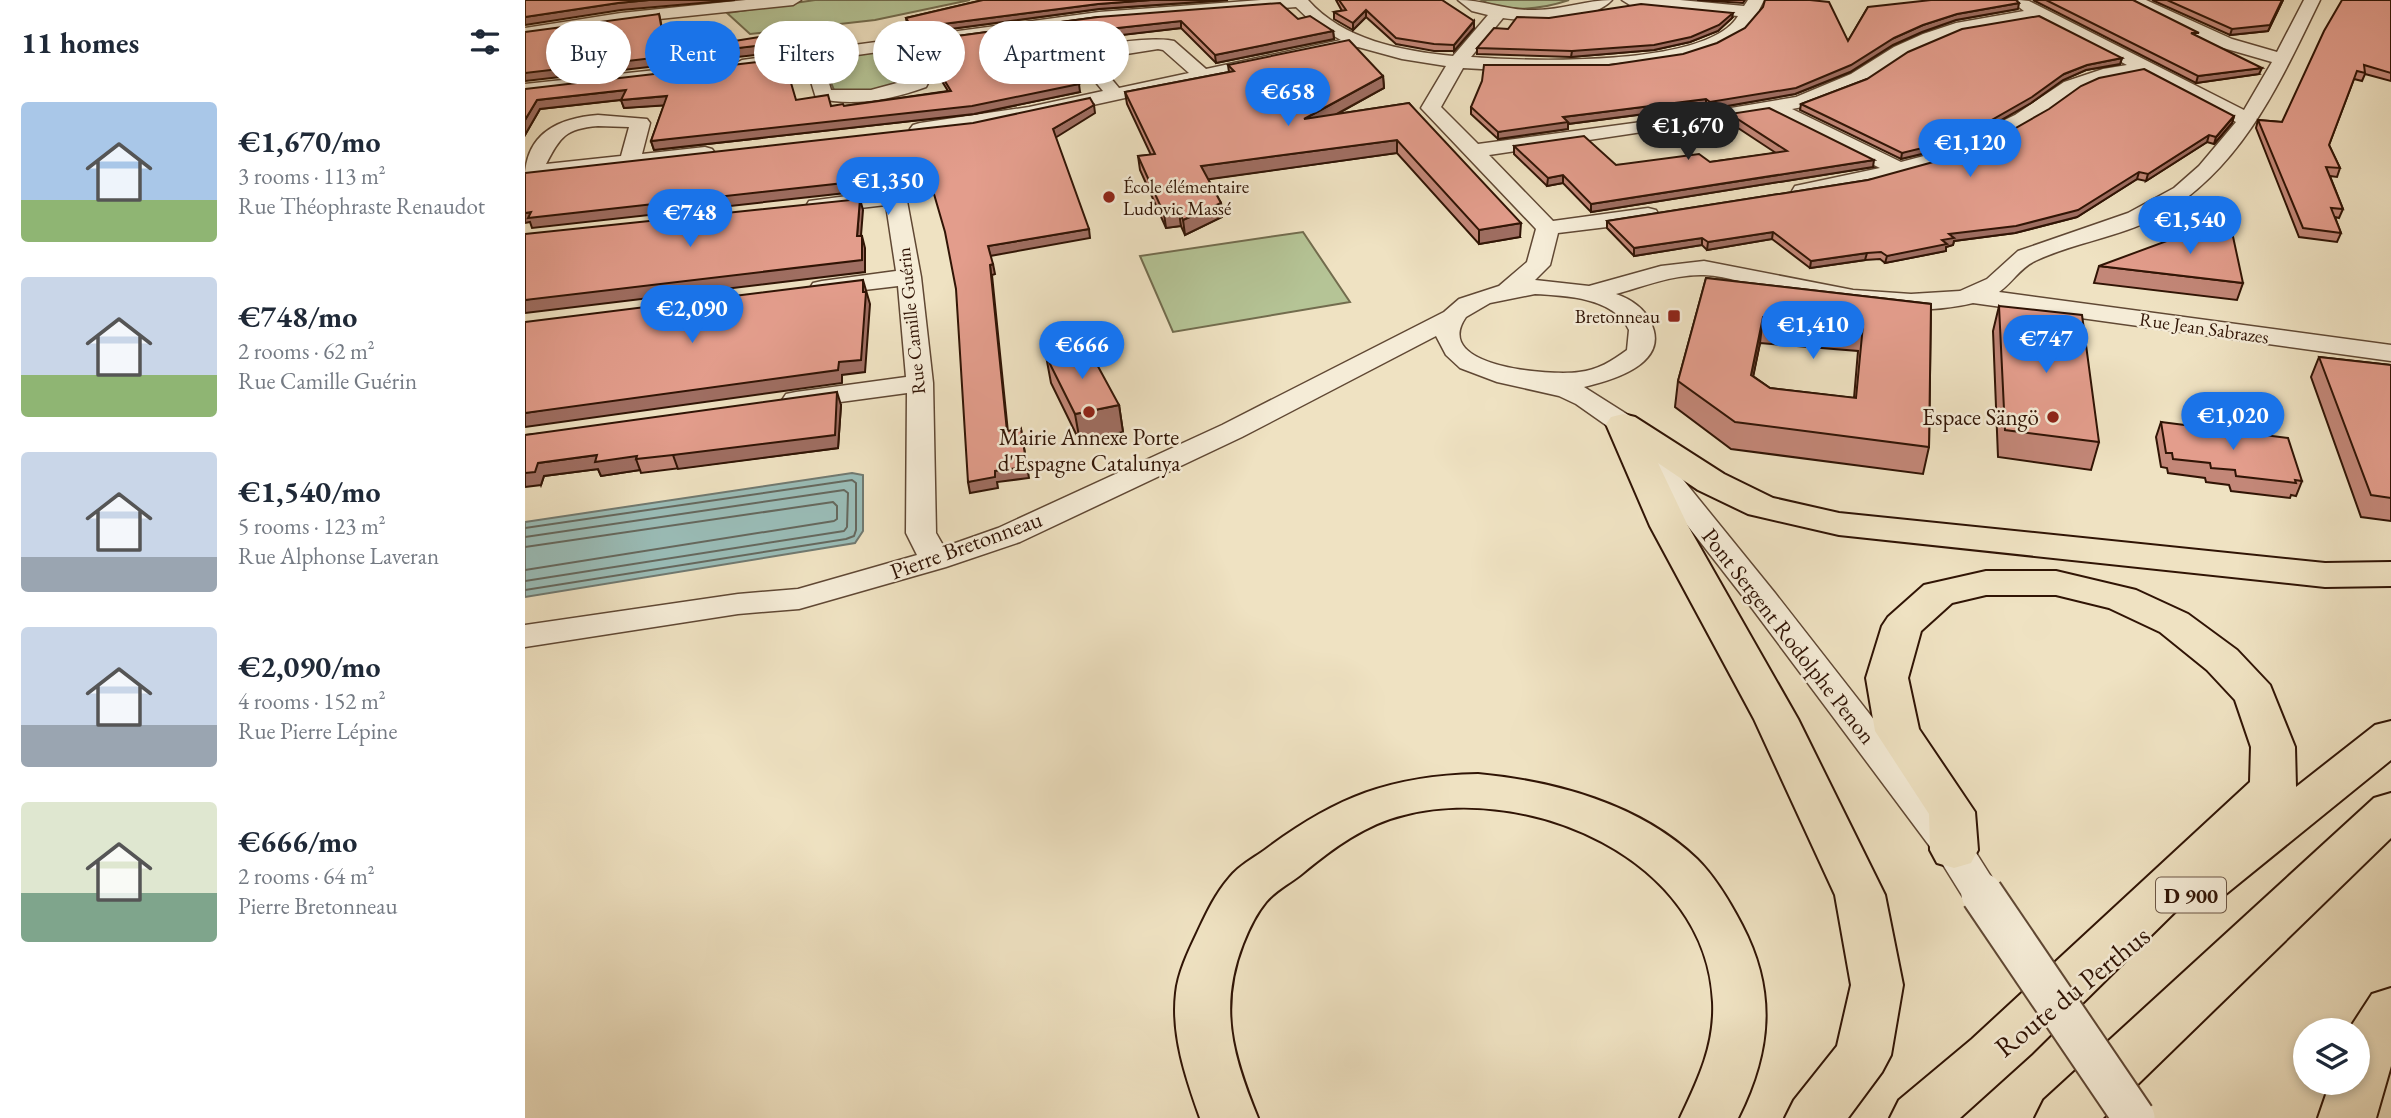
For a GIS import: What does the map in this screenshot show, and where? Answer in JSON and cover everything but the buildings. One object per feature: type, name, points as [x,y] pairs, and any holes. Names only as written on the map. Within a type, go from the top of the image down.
[{"type":"main road","points":[[1623,424],[1711,482],[1761,506],[1839,524],[2325,575],[2391,574]]},
{"type":"main road","points":[[1623,424],[1669,526],[1776,719],[1860,895],[1877,985],[1863,1055],[1814,1118]]},
{"type":"main road","points":[[1954,850],[1952,812],[1897,731],[1887,678],[1902,626],[1938,594],[1986,583],[2056,583],[2122,599],[2174,624],[2222,660],[2255,695],[2273,747],[2273,788],[1992,1054]]},
{"type":"main road","name":"Route du Perthus","points":[[1919,1118],[1992,1054],[2391,736]]},
{"type":"main road","points":[[1229,1118],[1206,1048],[1202,992],[1225,926],[1248,889],[1304,845],[1367,809],[1419,795],[1471,791],[1521,795],[1583,811],[1631,836],[1681,874],[1709,909],[1734,957],[1741,1017],[1723,1094],[1709,1118]]},
{"type":"main road","points":[[2064,1118],[2391,810]]},
{"type":"main road","points":[[2347,1118],[2372,1038],[2391,1010]]},
{"type":"street","points":[[525,33],[621,18],[793,0]]},
{"type":"street","points":[[1467,0],[1476,7],[1499,13],[1553,14],[1596,6],[1604,0]]},
{"type":"street","points":[[965,34],[994,30],[1075,3],[1076,10],[1099,17],[1300,1],[1325,24],[1361,41],[1416,57],[1457,62],[1558,67],[1641,60],[1684,52],[1727,35],[1751,18],[1754,6],[1630,0]]},
{"type":"street","points":[[2016,0],[2248,120]]},
{"type":"street","points":[[2133,0],[2226,43],[2281,60]]},
{"type":"street","points":[[1591,293],[1650,275],[1706,268],[1763,281],[1886,300],[1931,302],[1975,296],[1991,287],[2028,254],[2088,237],[2151,211],[2210,169],[2227,152],[2265,94],[2312,0]]},
{"type":"street","points":[[1499,13],[1457,62],[1431,108],[1548,228]]},
{"type":"street","points":[[1475,151],[1801,102],[1858,78],[1900,51],[1947,31],[1991,20],[2041,13]]},
{"type":"street","points":[[2204,33],[2236,40],[2291,41]]},
{"type":"street","points":[[907,131],[974,123],[1361,41]]},
{"type":"street","points":[[1114,95],[1084,57],[1094,52],[1168,45],[1203,76]]},
{"type":"street","points":[[1776,195],[1859,180],[1946,156],[1988,138],[2039,109],[2071,86],[2091,78],[2146,67]]},
{"type":"street","points":[[525,90],[645,76]]},
{"type":"street","points":[[820,84],[823,94],[840,98],[916,84]]},
{"type":"street","points":[[2192,91],[2230,96],[2265,94]]},
{"type":"street","points":[[1774,108],[1899,169]]},
{"type":"street","points":[[528,172],[556,132],[567,125],[625,119],[640,123],[630,161]]},
{"type":"street","points":[[528,172],[725,151]]},
{"type":"street","name":"Rue Camille Guérin","points":[[788,209],[885,198],[895,201],[909,277],[920,383],[921,533],[935,560]]},
{"type":"street","points":[[1548,228],[1666,212]]},
{"type":"street","points":[[1508,290],[1538,265],[1548,228]]},
{"type":"street","points":[[1538,265],[1563,288]]},
{"type":"street","points":[[801,290],[909,277]]},
{"type":"street","points":[[1632,314],[1647,300],[1675,288],[1717,281],[1763,281]]},
{"type":"street","points":[[1453,317],[1448,336],[1456,351],[1470,363],[1488,371],[1537,382],[1578,379],[1620,367],[1636,355],[1643,341],[1642,327],[1632,314],[1614,302],[1591,293],[1563,288],[1508,290]]},
{"type":"street","name":"Pierre Bretonneau","points":[[525,636],[738,604],[799,599],[935,560],[1009,535],[1232,431],[1453,317],[1465,306],[1484,296],[1508,290]]},
{"type":"street","name":"Rue Jean Sabrazes","points":[[1975,296],[2391,353]]},
{"type":"street","name":"Pierre Bretonneau","points":[[1372,360],[1413,352],[1456,351]]},
{"type":"street","name":"Pont Sergent Rodolphe Penon","points":[[1620,367],[1612,379],[1612,395],[1623,424]]},
{"type":"street","name":"Pont Sergent Rodolphe Penon","points":[[1537,382],[1569,390],[1595,403],[1623,424],[1763,600],[1954,850],[2134,1118]]},
{"type":"street","points":[[769,404],[920,383]]},
{"type":"green space","points":[[815,0],[970,0],[859,22],[754,21],[754,34],[750,34],[740,25],[740,21],[736,21],[727,13]]},
{"type":"green space","points":[[1481,0],[1569,0],[1548,6],[1513,9]]},
{"type":"green space","points":[[873,51],[873,84],[895,84],[870,91],[834,90],[832,84],[859,84],[859,52]]},
{"type":"green space","points":[[1303,232],[1350,302],[1173,332],[1140,256]]},
{"type":"water","points":[[852,473],[863,475],[863,531],[855,543],[525,597],[525,522]]},
{"type":"place","name":"École élémentaire Ludovic Massé","points":[[1109,197]]},
{"type":"place","name":"Bretonneau","points":[[1674,316]]},
{"type":"place","name":"Mairie Annexe Porte d'Espagne Catalunya","points":[[1089,412]]},
{"type":"place","name":"Espace Sängö","points":[[2053,417]]}]
